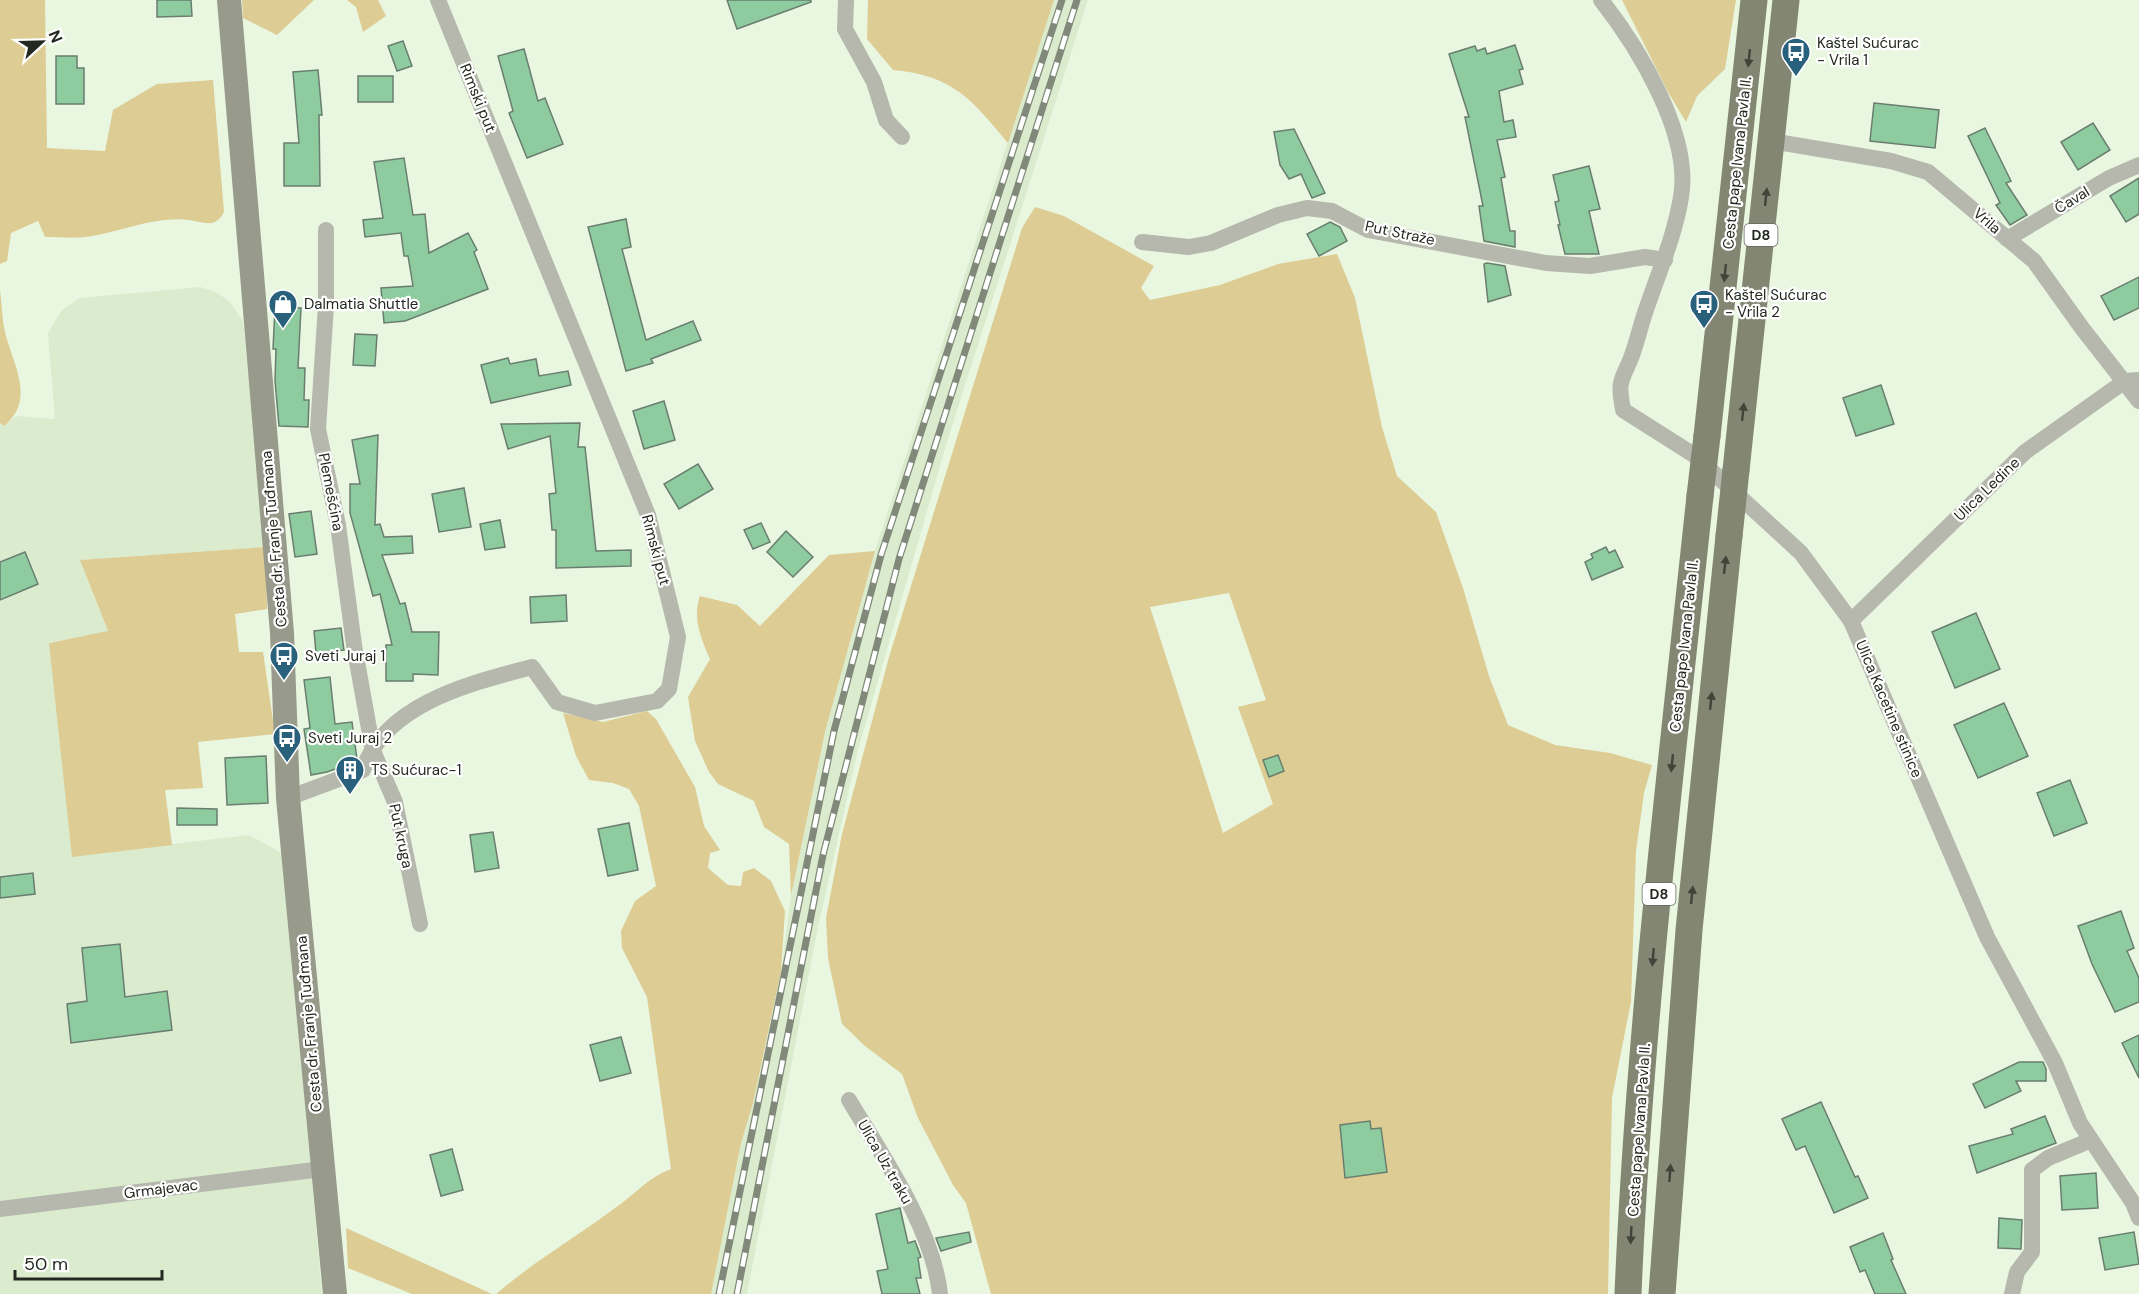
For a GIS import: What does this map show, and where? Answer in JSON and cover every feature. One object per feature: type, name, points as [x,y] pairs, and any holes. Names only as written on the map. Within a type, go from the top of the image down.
[{"type":"main road","name":"Cesta dr. Franje Tuđmana","points":[[230,0],[282,633],[288,798],[334,1294]]},
{"type":"main road","name":"Cesta pape Ivana Pavla II.","points":[[1628,1294],[1636,1145],[1652,962],[1754,0]]},
{"type":"main road","name":"D8","points":[[1662,1294],[1689,930],[1786,0]]},
{"type":"street","name":"Rimski put","points":[[288,798],[363,770],[373,751],[398,719],[461,686],[532,667],[557,702],[595,713],[657,701],[669,689],[678,636],[648,515],[438,0]]},
{"type":"street","points":[[846,0],[845,29],[874,82],[886,120],[902,137]]},
{"type":"street","points":[[1601,0],[1621,25],[1648,69],[1667,113],[1682,160],[1681,197],[1665,260]]},
{"type":"street","name":"Vrila","points":[[1772,141],[1891,161],[1928,172],[2034,261],[2082,328],[2132,380],[2139,401]]},
{"type":"street","name":"Čaval","points":[[2007,238],[2109,178],[2139,165]]},
{"type":"street","name":"Put Straže","points":[[1142,242],[1189,247],[1211,243],[1278,215],[1307,208],[1332,211],[1368,230],[1546,263],[1590,266],[1646,257],[1665,260]]},
{"type":"street","name":"Plemešćina","points":[[326,230],[326,305],[318,429],[338,525],[354,645],[373,751]]},
{"type":"street","name":"Ulica Kacetine stinice","points":[[1665,260],[1620,384],[1623,410],[1694,455],[1801,553],[1851,621],[1987,937],[2055,1063],[2080,1123],[2133,1203],[2139,1218]]},
{"type":"street","name":"Ulica Ledine","points":[[1851,621],[2025,452],[2132,380]]},
{"type":"street","name":"Put kruga","points":[[373,751],[395,802],[420,924]]},
{"type":"street","name":"Ulica Uz traku","points":[[849,1100],[904,1189],[927,1248],[940,1294]]},
{"type":"street","points":[[2012,1294],[2017,1272],[2031,1252],[2032,1170],[2048,1158],[2091,1140]]},
{"type":"street","name":"Grmajevac","points":[[0,1209],[322,1169]]},
{"type":"shaded area","points":[[0,0],[45,0],[47,148],[105,151],[113,110],[157,84],[213,80],[224,212],[221,217],[210,223],[177,219],[164,220],[104,234],[74,238],[45,237],[38,221],[11,233],[7,261],[0,264]]},
{"type":"shaded area","points":[[242,0],[314,0],[277,35],[243,18]]},
{"type":"shaded area","points":[[347,0],[378,0],[386,16],[363,32],[356,7]]},
{"type":"shaded area","points":[[868,0],[1054,0],[1008,143],[972,102],[960,92],[931,77],[893,70],[867,39]]},
{"type":"shaded area","points":[[1054,0],[1088,0],[947,442],[858,750],[818,927],[747,1294],[711,1294],[741,1143],[753,1103],[781,971],[791,896],[825,732],[875,551]]},
{"type":"shaded area","points":[[1622,0],[1736,0],[1725,69],[1697,96],[1686,122],[1668,92]]},
{"type":"shaded area","points":[[1035,207],[1064,216],[1154,266],[1141,288],[1150,300],[1220,285],[1278,264],[1337,254],[1355,298],[1382,427],[1397,476],[1436,512],[1463,588],[1489,676],[1508,725],[1555,745],[1610,753],[1652,765],[1644,793],[1636,851],[1631,1002],[1612,1098],[1608,1294],[991,1294],[966,1203],[953,1185],[918,1118],[902,1074],[865,1046],[842,1024],[828,958],[826,918],[842,834],[889,657],[1022,228]],"holes":[[[1229,593],[1266,700],[1238,707],[1273,804],[1223,833],[1150,607]]]},
{"type":"shaded area","points":[[200,287],[216,292],[230,302],[243,321],[266,547],[80,560],[108,632],[50,642],[72,856],[249,835],[283,854],[322,1294],[0,1294],[0,423],[4,426],[16,416],[55,419],[48,333],[62,310],[80,298]]},
{"type":"shaded area","points":[[0,290],[5,330],[21,395],[19,406],[4,426],[0,423]]},
{"type":"shaded area","points":[[266,547],[267,609],[235,614],[239,652],[263,652],[275,734],[198,742],[203,788],[165,790],[172,845],[72,857],[49,643],[108,631],[80,560]]},
{"type":"shaded area","points":[[875,551],[825,732],[791,896],[789,844],[764,827],[754,801],[718,784],[709,772],[695,741],[688,697],[710,659],[697,620],[698,604],[700,596],[737,605],[760,626],[829,555]]},
{"type":"shaded area","points":[[647,711],[656,719],[695,787],[704,826],[720,850],[710,853],[708,868],[728,885],[741,886],[743,872],[754,868],[771,881],[785,911],[781,971],[753,1103],[741,1143],[711,1294],[496,1294],[622,1203],[651,1179],[671,1169],[647,997],[622,948],[621,931],[635,901],[656,886],[639,806],[629,789],[613,783],[589,780],[576,756],[563,713],[603,722]]},
{"type":"shaded area","points":[[346,1228],[492,1294],[412,1294],[348,1268]]},
{"type":"building","points":[[157,0],[191,0],[192,16],[157,17]]},
{"type":"building","points":[[727,0],[811,0],[811,2],[737,29]]},
{"type":"building","points":[[403,41],[412,66],[397,71],[388,46]]},
{"type":"building","points":[[1515,45],[1523,69],[1519,70],[1523,84],[1499,91],[1504,122],[1513,120],[1516,137],[1497,140],[1505,177],[1501,178],[1510,231],[1515,231],[1515,247],[1484,241],[1479,206],[1483,206],[1465,117],[1469,117],[1449,54],[1475,46],[1477,51],[1485,48],[1487,54]]},
{"type":"building","points":[[524,49],[538,101],[545,98],[563,144],[527,158],[509,113],[513,111],[498,56]]},
{"type":"building","points":[[56,56],[77,56],[77,68],[84,68],[84,104],[56,104]]},
{"type":"building","points":[[318,70],[322,115],[319,115],[320,186],[284,186],[284,143],[299,143],[293,72]]},
{"type":"building","points":[[358,76],[393,76],[393,102],[358,102]]},
{"type":"building","points":[[1874,103],[1939,110],[1935,148],[1870,141]]},
{"type":"building","points":[[2093,123],[2110,150],[2078,170],[2061,142]]},
{"type":"building","points":[[1985,128],[2011,181],[2006,183],[2027,215],[2010,225],[1996,205],[2000,203],[1968,136]]},
{"type":"building","points":[[1294,129],[1325,193],[1312,198],[1301,174],[1289,179],[1280,165],[1274,132]]},
{"type":"building","points":[[404,158],[413,215],[425,214],[429,253],[468,233],[477,250],[474,252],[488,289],[405,321],[384,323],[381,288],[413,286],[408,256],[404,256],[401,233],[365,237],[363,220],[383,218],[374,162]]},
{"type":"building","points":[[1589,166],[1600,209],[1589,211],[1599,254],[1565,254],[1558,225],[1560,225],[1555,202],[1559,201],[1553,175]]},
{"type":"building","points":[[2139,178],[2139,214],[2126,222],[2110,196]]},
{"type":"building","points":[[626,219],[631,247],[622,249],[646,340],[693,321],[701,340],[651,359],[653,363],[626,371],[588,227]]},
{"type":"building","points":[[1330,222],[1340,227],[1347,241],[1319,256],[1307,234]]},
{"type":"building","points":[[1484,264],[1505,266],[1511,295],[1488,302]]},
{"type":"building","points":[[2139,277],[2139,308],[2114,320],[2101,296]]},
{"type":"building","points":[[275,307],[301,308],[298,368],[305,368],[304,400],[309,400],[308,427],[279,426],[275,381],[276,349],[273,349]]},
{"type":"building","points":[[355,334],[377,335],[375,366],[353,365]]},
{"type":"building","points":[[508,358],[510,364],[536,359],[539,376],[568,371],[571,385],[491,403],[481,365]]},
{"type":"building","points":[[1881,385],[1894,424],[1856,436],[1843,398]]},
{"type":"building","points":[[664,401],[675,440],[644,449],[633,411]]},
{"type":"building","points":[[580,423],[578,447],[585,447],[596,551],[631,550],[631,566],[556,568],[556,530],[552,530],[549,494],[556,493],[550,436],[508,449],[501,424]]},
{"type":"building","points":[[378,435],[375,525],[380,524],[384,537],[412,536],[413,553],[382,555],[400,604],[405,603],[412,632],[439,632],[438,675],[413,674],[413,681],[386,681],[386,645],[392,645],[380,594],[373,596],[350,513],[350,484],[360,484],[352,440]]},
{"type":"building","points":[[698,464],[713,489],[679,509],[664,484]]},
{"type":"building","points":[[464,488],[471,527],[439,532],[432,494]]},
{"type":"building","points":[[311,511],[317,554],[295,557],[289,514]]},
{"type":"building","points":[[500,520],[505,547],[485,550],[480,524]]},
{"type":"building","points":[[761,523],[770,542],[753,549],[744,530]]},
{"type":"building","points":[[786,531],[813,557],[793,577],[767,552]]},
{"type":"building","points":[[1606,547],[1609,553],[1615,550],[1623,567],[1592,580],[1585,562],[1593,558],[1591,554]]},
{"type":"building","points":[[25,552],[38,584],[0,600],[0,562]]},
{"type":"building","points":[[566,595],[567,621],[531,623],[530,597]]},
{"type":"building","points":[[1976,613],[2000,669],[1955,688],[1932,632]]},
{"type":"building","points":[[341,628],[344,650],[316,653],[314,631]]},
{"type":"building","points":[[330,677],[335,724],[352,722],[357,759],[355,762],[327,772],[311,775],[304,729],[310,728],[304,680]]},
{"type":"building","points":[[2004,703],[2028,756],[1978,778],[1954,725]]},
{"type":"building","points":[[1278,755],[1284,771],[1269,777],[1263,760]]},
{"type":"building","points":[[266,756],[268,803],[227,805],[225,758]]},
{"type":"building","points":[[2070,780],[2087,823],[2054,836],[2037,793]]},
{"type":"building","points":[[177,808],[217,809],[217,825],[177,825]]},
{"type":"building","points":[[629,823],[638,870],[608,876],[598,829]]},
{"type":"building","points":[[493,832],[499,868],[475,872],[470,835]]},
{"type":"building","points":[[33,873],[35,894],[0,898],[0,877]]},
{"type":"building","points":[[2121,911],[2134,948],[2127,951],[2139,978],[2139,1002],[2115,1012],[2092,964],[2078,926]]},
{"type":"building","points":[[120,944],[125,997],[167,991],[172,1030],[71,1043],[67,1004],[87,1001],[82,948]]},
{"type":"building","points":[[2139,1035],[2139,1078],[2122,1043]]},
{"type":"building","points":[[621,1037],[631,1073],[600,1081],[590,1045]]},
{"type":"building","points":[[2019,1062],[2043,1062],[2046,1069],[2046,1081],[2016,1081],[2021,1091],[1985,1108],[1973,1084]]},
{"type":"building","points":[[1821,1102],[1855,1177],[1858,1176],[1868,1198],[1834,1213],[1805,1146],[1796,1150],[1782,1119]]},
{"type":"building","points":[[2045,1116],[2056,1143],[1977,1173],[1969,1146],[2013,1134],[2011,1129]]},
{"type":"building","points":[[1370,1121],[1371,1129],[1381,1128],[1387,1172],[1345,1178],[1340,1125]]},
{"type":"building","points":[[452,1149],[463,1190],[441,1196],[430,1155]]},
{"type":"building","points":[[2096,1173],[2098,1208],[2062,1210],[2060,1176]]},
{"type":"building","points":[[900,1208],[908,1243],[915,1241],[921,1257],[918,1258],[921,1278],[916,1278],[920,1294],[882,1294],[877,1271],[888,1269],[876,1214]]},
{"type":"building","points":[[1999,1218],[2022,1220],[2021,1249],[1998,1248]]},
{"type":"building","points":[[969,1232],[971,1242],[941,1251],[936,1238]]},
{"type":"building","points":[[2134,1232],[2139,1264],[2105,1270],[2099,1238]]},
{"type":"building","points":[[1883,1233],[1893,1259],[1891,1260],[1906,1294],[1875,1294],[1865,1270],[1860,1272],[1850,1247]]},
{"type":"railway","points":[[719,1294],[834,731],[881,555],[1062,0]]},
{"type":"railway","points":[[737,1294],[823,855],[899,559],[1077,0]]},
{"type":"place","name":"Kaštel Sućurac - Vrila 1","points":[[1796,78]]},
{"type":"place","name":"Dalmatia Shuttle","points":[[283,330]]},
{"type":"place","name":"Kaštel Sućurac - Vrila 2","points":[[1704,330]]},
{"type":"place","name":"Sveti Juraj 1","points":[[284,682]]},
{"type":"place","name":"Sveti Juraj 2","points":[[287,764]]},
{"type":"place","name":"TS Sućurac-1","points":[[350,796]]}]
